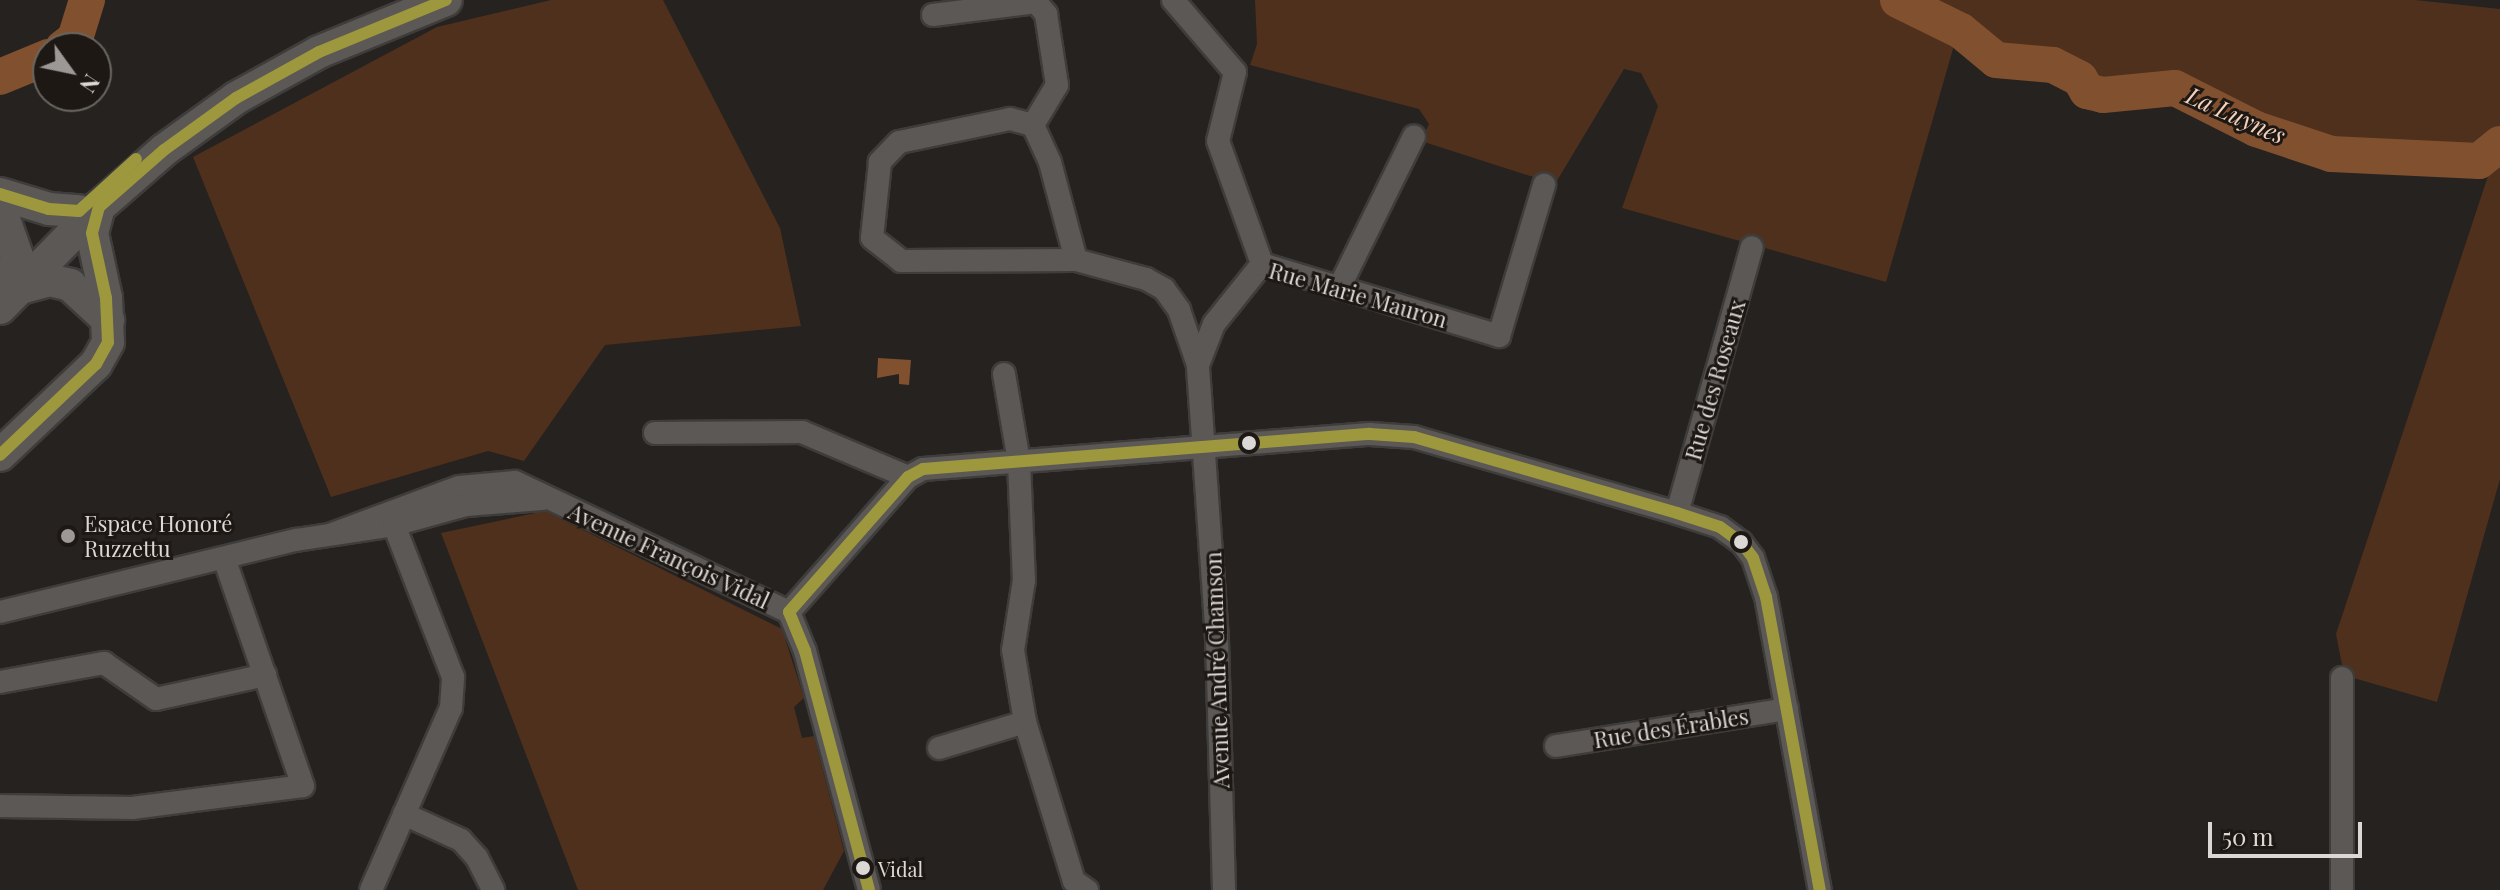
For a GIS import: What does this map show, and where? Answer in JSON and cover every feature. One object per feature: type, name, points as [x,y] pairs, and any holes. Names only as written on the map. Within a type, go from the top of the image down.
[{"type":"main road","points":[[8,291],[145,151],[223,94],[309,44],[409,0]]},
{"type":"main road","points":[[0,194],[49,209],[89,209],[236,98],[319,52],[446,0]]},
{"type":"main road","points":[[0,208],[17,256],[8,291]]},
{"type":"main road","points":[[0,455],[96,364],[108,342],[108,320],[89,209]]},
{"type":"main road","points":[[8,291],[49,280],[70,285],[108,320]]},
{"type":"street","points":[[1173,0],[1235,72],[1218,141],[1262,264]]},
{"type":"street","points":[[933,15],[1036,2],[1046,14],[1057,85],[1033,125]]},
{"type":"street","points":[[1033,125],[1010,119],[899,142],[875,176],[872,238],[901,261],[1076,260],[1164,289],[1179,310],[1198,365]]},
{"type":"street","points":[[1033,125],[1050,162],[1076,260]]},
{"type":"street","points":[[1339,288],[1414,136]]},
{"type":"street","name":"Rue Marie Mauron","points":[[1207,451],[1198,365],[1214,324],[1262,264],[1499,336],[1544,185]]},
{"type":"street","name":"Rue des Roseaux","points":[[1677,513],[1752,247]]},
{"type":"street","points":[[1004,374],[1019,462],[1024,580],[1013,650],[1025,722],[1074,881],[1087,890]]},
{"type":"street","points":[[655,433],[802,432],[908,477]]},
{"type":"street","points":[[789,612],[908,477],[945,465],[1207,451],[1370,434],[1414,437],[1720,527],[1753,558],[1766,597],[1820,890]]},
{"type":"street","name":"Avenue André Chamson","points":[[1207,451],[1224,890]]},
{"type":"street","name":"Avenue François Vidal","points":[[332,534],[416,500],[482,483],[515,482],[789,612],[805,651],[869,890]]},
{"type":"street","name":"Avenue François Vidal","points":[[0,612],[332,534],[394,525],[466,505],[548,499]]},
{"type":"street","points":[[371,890],[451,708],[453,677],[394,525]]},
{"type":"street","points":[[0,806],[132,808],[303,786],[224,558]]},
{"type":"street","points":[[0,682],[104,663],[156,699],[265,675]]},
{"type":"street","points":[[2342,678],[2342,890]]},
{"type":"street","name":"Rue des Érables","points":[[1556,746],[1787,709]]},
{"type":"street","points":[[939,748],[1025,722]]},
{"type":"street","points":[[404,814],[461,840],[477,858],[493,890]]},
{"type":"shaded area","points":[[551,0],[663,0],[780,228],[801,326],[605,345],[524,461],[488,451],[331,497],[193,157],[437,27]]},
{"type":"shaded area","points":[[1255,0],[2415,0],[2500,9],[2500,136],[2479,154],[2330,149],[2236,116],[2184,87],[2160,82],[2096,88],[2076,71],[2078,85],[2045,66],[2004,66],[1957,35],[1886,282],[1622,208],[1658,106],[1641,73],[1624,69],[1555,184],[1421,141],[1429,124],[1419,109],[1250,65],[1257,44]]},
{"type":"shaded area","points":[[2500,153],[2500,479],[2437,702],[2350,677],[2343,670],[2336,634],[2493,161]]},
{"type":"shaded area","points":[[878,358],[911,360],[909,385],[899,384],[899,374],[877,378]]},
{"type":"shaded area","points":[[545,511],[782,629],[804,698],[794,707],[802,738],[814,736],[844,851],[823,890],[578,890],[441,533]]},
{"type":"waterway","name":"La Luynes","points":[[77,32],[87,0]]},
{"type":"waterway","name":"La Luynes","points":[[1898,0],[1961,31],[1996,60],[2053,65],[2080,79],[2087,91],[2103,95],[2175,88],[2256,129],[2331,154],[2479,161],[2500,144]]},
{"type":"waterway","name":"La Luynes","points":[[0,77],[32,64]]},
{"type":"transit line","points":[[0,455],[96,364],[108,342],[106,298],[92,233],[99,207],[164,150],[236,98],[319,52],[446,0]]},
{"type":"transit line","points":[[0,194],[49,209],[79,211],[136,159]]},
{"type":"transit line","points":[[789,612],[908,477],[923,469],[1370,434],[1414,437],[1677,513],[1720,527],[1741,542],[1753,558],[1766,597],[1820,890]]},
{"type":"transit line","points":[[789,612],[805,651],[869,890]]},
{"type":"place","name":"Espace Honoré Ruzzettu","points":[[68,536]]},
{"type":"place","name":"Vidal","points":[[863,868]]}]
